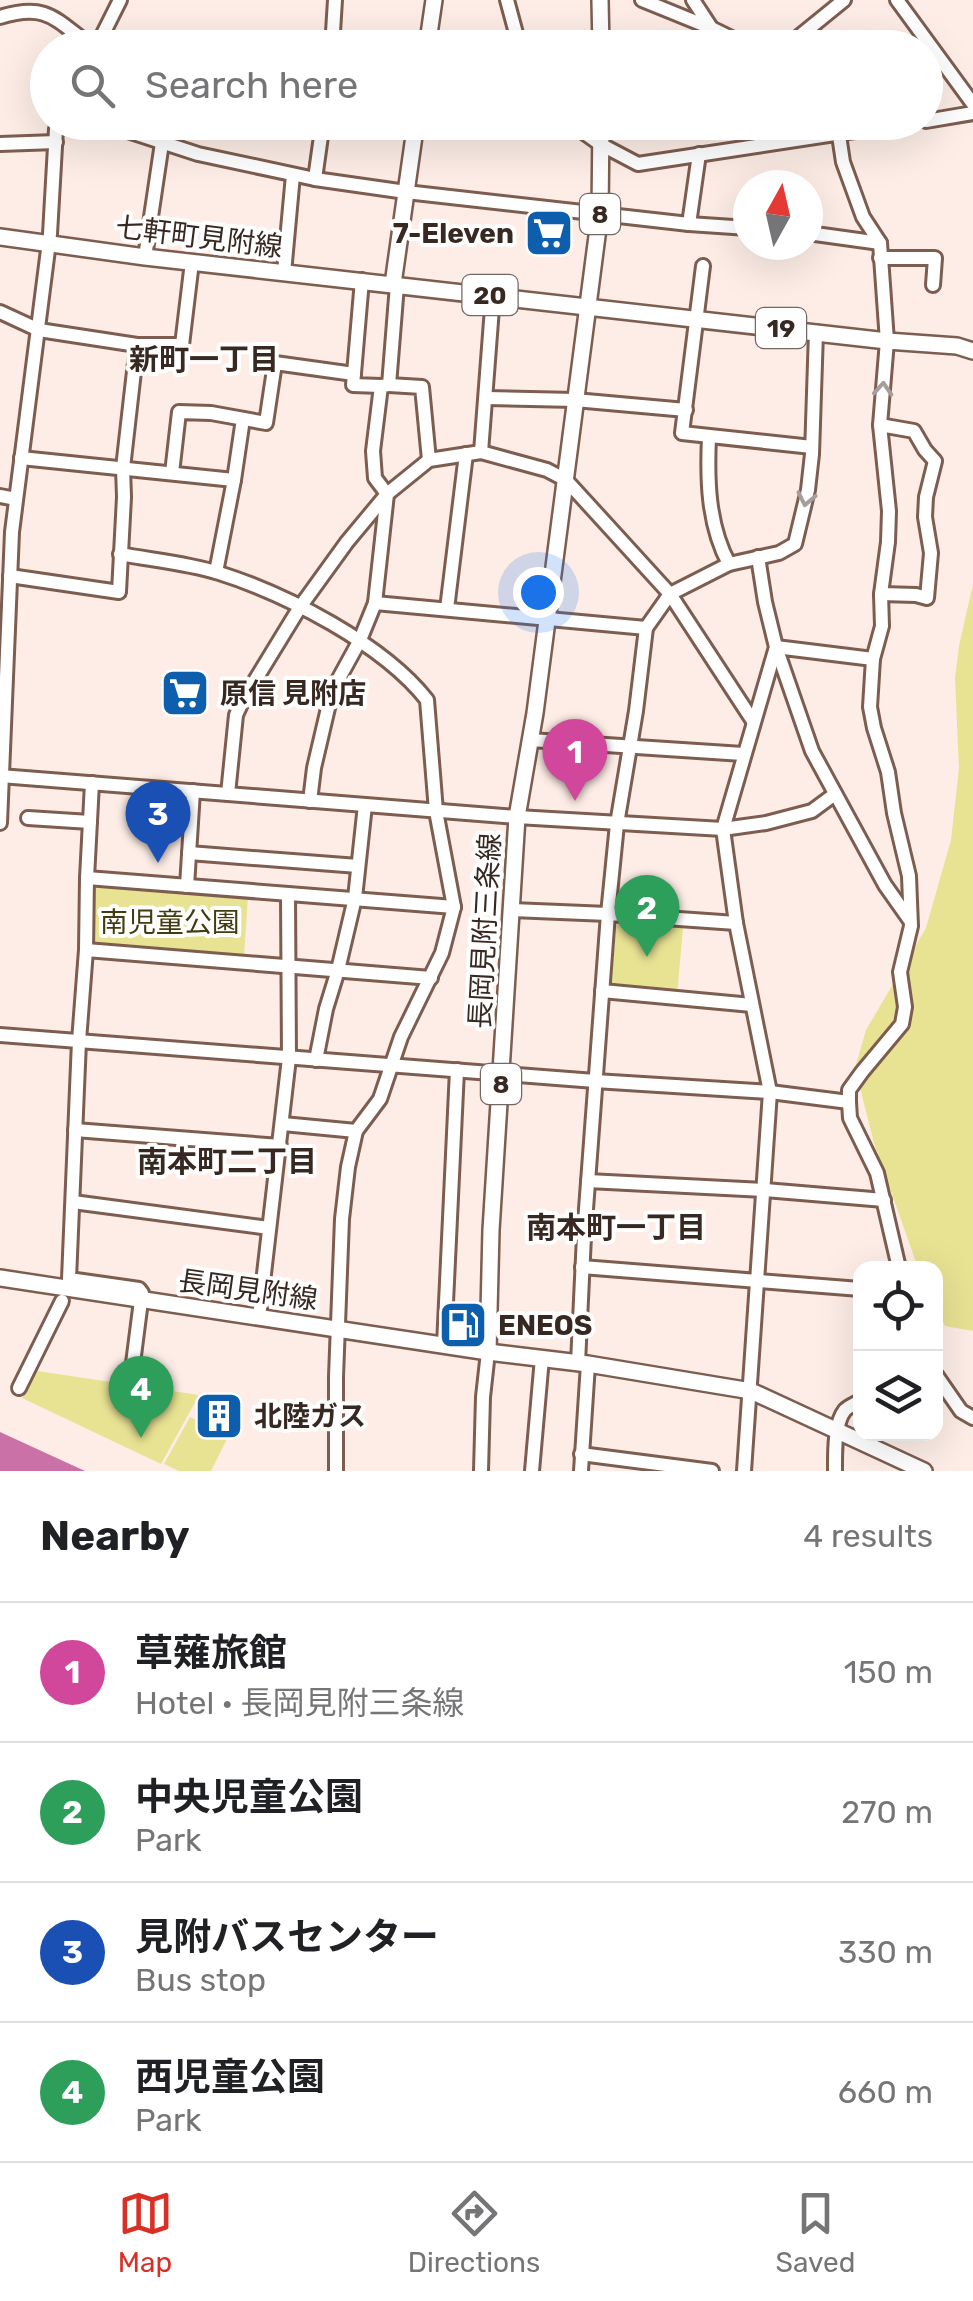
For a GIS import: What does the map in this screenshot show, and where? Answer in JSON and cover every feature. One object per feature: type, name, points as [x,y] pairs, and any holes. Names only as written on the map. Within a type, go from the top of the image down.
[{"type":"main road","points":[[430,30],[434,0]]},
{"type":"main road","points":[[600,0],[601,30]]},
{"type":"main road","points":[[395,284],[413,140]]},
{"type":"main road","name":"長岡見附三条線","points":[[488,1352],[517,817],[600,213],[600,140]]},
{"type":"main road","name":"七軒町見附線","points":[[0,237],[395,284]]},
{"type":"main road","name":"20","points":[[395,284],[588,306]]},
{"type":"main road","name":"19","points":[[588,306],[958,346],[973,351]]},
{"type":"main road","name":"長岡見附線","points":[[0,1278],[488,1352]]},
{"type":"main road","points":[[488,1352],[751,1392],[924,1471]]},
{"type":"street","points":[[104,30],[120,0]]},
{"type":"street","points":[[333,30],[335,0]]},
{"type":"street","points":[[507,0],[515,30]]},
{"type":"street","points":[[642,0],[715,30]]},
{"type":"street","points":[[693,0],[711,28]]},
{"type":"street","points":[[806,30],[844,0]]},
{"type":"street","points":[[897,0],[919,30]]},
{"type":"street","points":[[0,17],[22,10],[40,12],[73,30]]},
{"type":"street","points":[[943,63],[973,104]]},
{"type":"street","points":[[943,117],[973,113]]},
{"type":"street","points":[[153,140],[198,154],[315,179],[733,227]]},
{"type":"street","points":[[315,179],[320,140]]},
{"type":"street","points":[[594,140],[638,164],[795,140]]},
{"type":"street","points":[[840,140],[843,162],[880,251],[886,341],[880,425],[888,510],[882,626],[874,659],[870,707],[909,876],[910,920],[900,972],[905,1008],[902,1024],[862,1072],[850,1090],[849,1102],[850,1118],[877,1173],[897,1261]]},
{"type":"street","points":[[0,144],[56,142],[50,243],[6,556],[10,576],[0,823]]},
{"type":"street","points":[[145,257],[162,143]]},
{"type":"street","points":[[689,224],[698,154]]},
{"type":"street","points":[[284,273],[294,175]]},
{"type":"street","points":[[823,237],[880,251],[934,258],[933,285]]},
{"type":"street","points":[[0,312],[39,330],[137,345],[182,345],[192,262]]},
{"type":"street","points":[[703,266],[682,433],[812,448]]},
{"type":"street","points":[[362,280],[352,385],[422,387],[429,460]]},
{"type":"street","points":[[310,801],[332,691],[375,603],[387,494],[374,478],[373,451],[385,386],[395,284]]},
{"type":"street","points":[[481,452],[493,295]]},
{"type":"street","points":[[581,1471],[582,1266],[608,914],[646,628],[670,594],[729,564],[779,553],[796,544],[812,448],[816,332]]},
{"type":"street","points":[[10,576],[119,592],[124,468],[137,345]]},
{"type":"street","points":[[172,473],[179,412],[266,423],[275,363],[354,374]]},
{"type":"street","points":[[486,398],[575,400],[686,410]]},
{"type":"street","points":[[216,572],[244,418]]},
{"type":"street","points":[[880,425],[914,430],[935,460],[925,516],[930,553],[928,598],[881,594]]},
{"type":"street","points":[[709,437],[710,503],[729,564]]},
{"type":"street","points":[[228,794],[236,715],[300,607],[387,494],[429,460],[466,454],[481,452],[546,470],[566,480],[670,594],[753,721]]},
{"type":"street","points":[[446,609],[466,454]]},
{"type":"street","points":[[21,458],[234,480]]},
{"type":"street","points":[[0,496],[16,499]]},
{"type":"street","points":[[120,554],[216,572],[258,587],[360,640],[427,700],[436,810],[454,907],[442,953],[402,1036],[380,1099],[356,1131],[348,1167],[342,1219],[336,1471]]},
{"type":"street","points":[[758,557],[776,647],[812,751],[884,885],[910,920]]},
{"type":"street","points":[[375,603],[646,628]]},
{"type":"street","points":[[776,647],[874,659]]},
{"type":"street","points":[[744,1471],[770,1092],[736,924],[723,829],[776,647]]},
{"type":"street","points":[[530,740],[743,754]]},
{"type":"street","points":[[1,776],[517,817],[723,829],[812,811],[835,794]]},
{"type":"street","points":[[92,784],[69,1278],[138,1288],[142,1293],[131,1379]]},
{"type":"street","points":[[187,886],[194,792]]},
{"type":"street","points":[[316,1060],[354,898],[366,805]]},
{"type":"street","points":[[28,818],[90,822]]},
{"type":"street","points":[[189,852],[358,866]]},
{"type":"street","points":[[87,878],[454,907]]},
{"type":"street","points":[[259,1317],[290,1058],[288,894]]},
{"type":"street","points":[[512,910],[736,924]]},
{"type":"street","points":[[86,950],[431,978]]},
{"type":"street","points":[[602,992],[752,1006]]},
{"type":"street","points":[[0,1036],[770,1092],[849,1102]]},
{"type":"street","points":[[444,1345],[457,1070]]},
{"type":"street","points":[[283,1124],[356,1131]]},
{"type":"street","points":[[76,1130],[280,1146]]},
{"type":"street","points":[[588,1181],[884,1200]]},
{"type":"street","points":[[73,1202],[269,1228]]},
{"type":"street","points":[[582,1266],[853,1287]]},
{"type":"street","points":[[19,1388],[62,1301]]},
{"type":"street","points":[[481,1471],[488,1352]]},
{"type":"street","points":[[532,1471],[542,1358]]},
{"type":"street","points":[[943,1385],[961,1411],[973,1418]]},
{"type":"street","points":[[835,1471],[838,1431],[845,1410],[853,1405]]},
{"type":"street","points":[[582,1454],[712,1471]]},
{"type":"green space","points":[[973,584],[973,1331],[945,1326],[943,1322],[943,1261],[916,1261],[874,1143],[855,1068],[866,1030],[926,928],[951,840],[959,768],[955,678]]},
{"type":"green space","name":"南児童公園","points":[[96,883],[248,895],[244,957],[91,948]]},
{"type":"green space","points":[[619,923],[683,928],[677,995],[611,986]]},
{"type":"green space","points":[[37,1371],[199,1395],[161,1464],[22,1398]]},
{"type":"green space","points":[[190,1417],[229,1435],[211,1471],[179,1471],[164,1464]]},
{"type":"shaded area","points":[[0,1432],[85,1471],[0,1471]]},
{"type":"place","name":"7-Eleven","points":[[549,233]]},
{"type":"place","name":"原信 見附店","points":[[185,693]]},
{"type":"place","name":"草薙旅館","points":[[575,801]]},
{"type":"place","name":"見附バスセンター","points":[[158,863]]},
{"type":"place","name":"中央児童公園","points":[[647,957]]},
{"type":"place","name":"ENEOS","points":[[463,1325]]},
{"type":"place","name":"北陸ガス","points":[[219,1416]]},
{"type":"place","name":"西児童公園","points":[[141,1438]]},
{"type":"district","name":"新町一丁目","points":[[204,360]]},
{"type":"district","name":"南本町二丁目","points":[[227,1162]]},
{"type":"district","name":"南本町一丁目","points":[[616,1228]]}]
